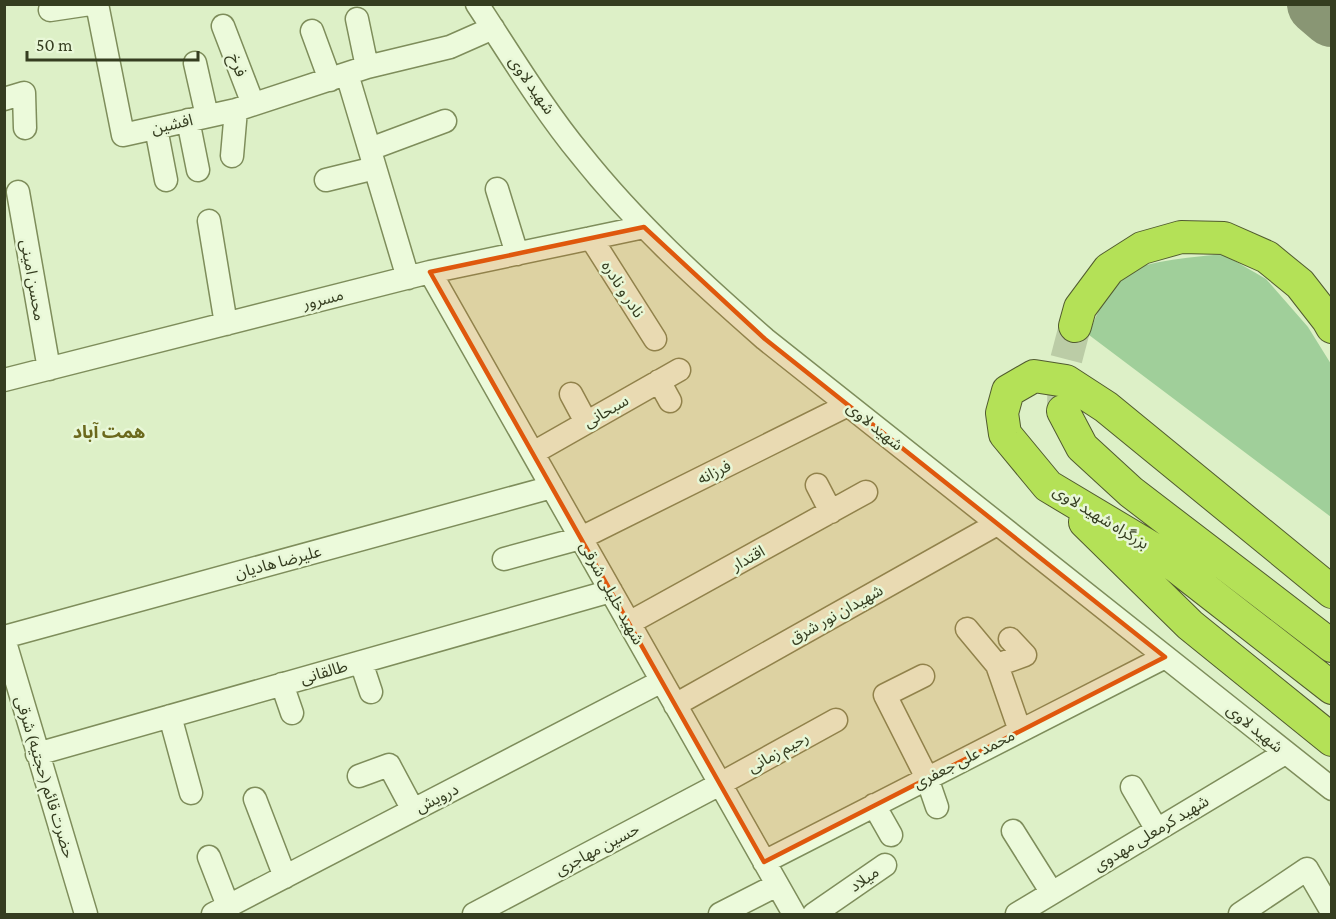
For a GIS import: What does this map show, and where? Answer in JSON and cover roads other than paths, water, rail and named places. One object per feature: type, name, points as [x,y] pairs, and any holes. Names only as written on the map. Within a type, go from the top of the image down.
[{"type":"highway","points":[[1075,326],[1080,308],[1109,269],[1142,248],[1181,237],[1224,238],[1268,257],[1300,284],[1332,327]]},
{"type":"highway","name":"بزرگراه شهید لاوی","points":[[1332,592],[1106,407],[1066,381],[1034,376],[1008,391],[1002,413],[1005,434],[1048,486],[1155,550],[1332,688]]},
{"type":"highway","points":[[1063,411],[1082,447],[1131,492],[1332,646]]},
{"type":"highway","points":[[1048,486],[1190,624],[1332,740]]},
{"type":"street","points":[[50,10],[90,4]]},
{"type":"street","name":"افشین","points":[[97,4],[123,135],[244,107],[348,74],[450,47],[493,28]]},
{"type":"street","name":"شهید لاوی","points":[[477,4],[580,155],[644,227],[703,285],[848,405],[1332,789]]},
{"type":"street","points":[[348,74],[357,19]]},
{"type":"street","name":"فرخ","points":[[223,26],[244,107]]},
{"type":"street","points":[[312,31],[348,74],[408,278]]},
{"type":"street","points":[[195,63],[198,170]]},
{"type":"street","points":[[4,99],[24,93],[25,128]]},
{"type":"street","points":[[232,156],[244,107]]},
{"type":"street","points":[[326,180],[445,121]]},
{"type":"street","points":[[156,128],[166,180]]},
{"type":"street","points":[[497,189],[516,254]]},
{"type":"street","name":"محسن امینی","points":[[18,192],[49,369]]},
{"type":"street","points":[[209,221],[226,324]]},
{"type":"street","name":"مسرور","points":[[4,380],[430,272],[644,227]]},
{"type":"street","name":"نادر و نادره","points":[[591,238],[655,339]]},
{"type":"street","name":"شهید خلیلی شرقی","points":[[430,272],[794,915]]},
{"type":"street","name":"سبحانی","points":[[533,453],[669,376],[670,401]]},
{"type":"street","points":[[570,394],[586,422]]},
{"type":"street","name":"فرزانه","points":[[504,559],[581,538],[848,405]]},
{"type":"street","points":[[817,485],[831,512]]},
{"type":"street","name":"علیرضا هادیان","points":[[4,638],[552,487]]},
{"type":"street","name":"اقتدار","points":[[629,623],[866,492]]},
{"type":"street","name":"شهیدان نور شرق","points":[[675,705],[998,524]]},
{"type":"street","name":"طالقانی","points":[[37,754],[611,591]]},
{"type":"street","points":[[967,629],[997,665],[1020,730]]},
{"type":"street","name":"حضرت قائم (حجتیه) شرقی","points":[[4,638],[10,677],[37,754],[86,915]]},
{"type":"street","points":[[997,665],[1025,655],[1010,639]]},
{"type":"street","name":"محمد علی جعفری","points":[[764,862],[1165,657]]},
{"type":"street","points":[[361,662],[371,692]]},
{"type":"street","points":[[923,676],[885,696],[927,778],[938,807]]},
{"type":"street","name":"درویش","points":[[220,910],[662,681]]},
{"type":"street","points":[[282,684],[292,713]]},
{"type":"street","points":[[170,716],[191,793]]},
{"type":"street","name":"رحیم زمانی","points":[[720,784],[836,720]]},
{"type":"street","name":"شهید کرمعلی مهدوی","points":[[1017,915],[1285,753]]},
{"type":"street","points":[[359,776],[389,765],[413,810]]},
{"type":"street","name":"حسین مهاجری","points":[[474,915],[720,784]]},
{"type":"street","points":[[1132,787],[1157,830]]},
{"type":"street","points":[[255,799],[285,877]]},
{"type":"street","points":[[874,805],[891,835]]},
{"type":"street","points":[[1013,831],[1052,893]]},
{"type":"street","points":[[209,856],[220,910]]},
{"type":"street","name":"میلاد","points":[[814,915],[885,864]]},
{"type":"street","points":[[1240,915],[1307,869],[1332,912]]},
{"type":"street","points":[[720,915],[777,885]]},
{"type":"tunnel","points":[[1063,407],[1064,368],[1075,326]]},
{"type":"district","name":"همت آباد","points":[[109,432]]}]
